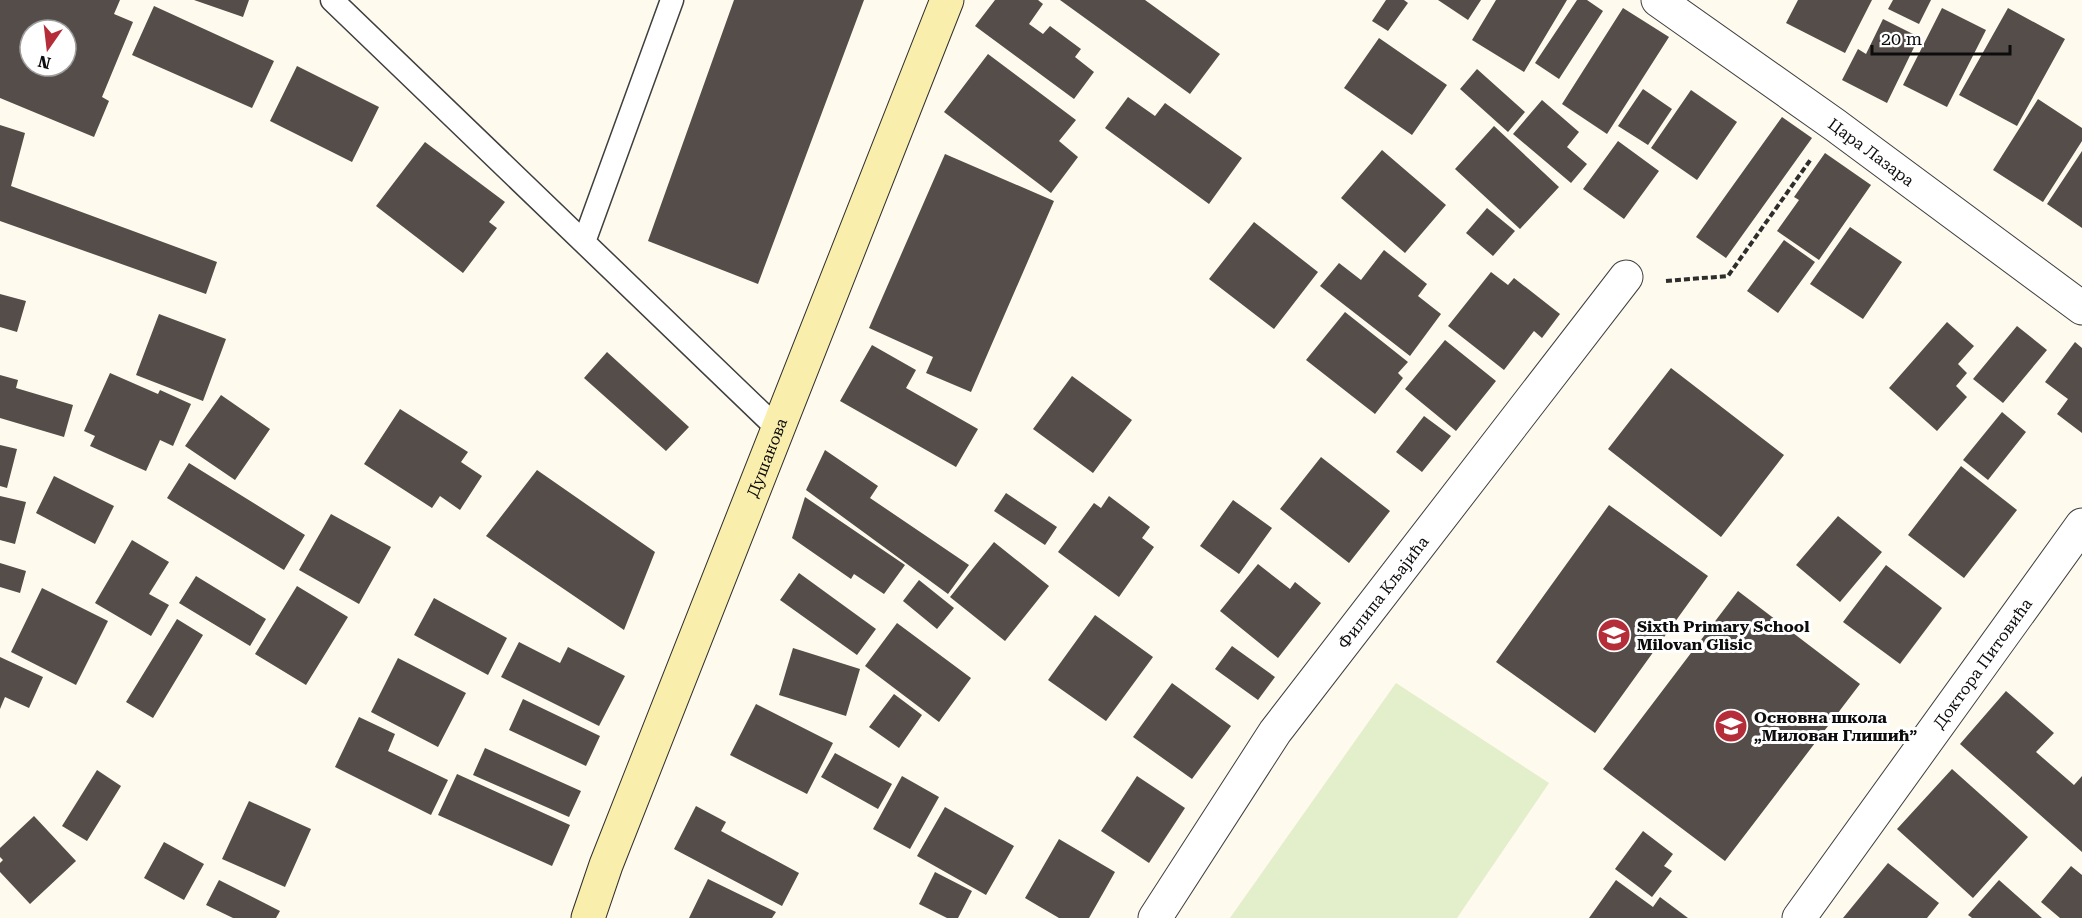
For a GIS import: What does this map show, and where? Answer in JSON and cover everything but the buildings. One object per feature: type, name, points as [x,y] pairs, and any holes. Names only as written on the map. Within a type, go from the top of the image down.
[{"type":"street","name":"Душанова","points":[[588,918],[610,854],[947,0]]},
{"type":"street","name":"Цара Лазара","points":[[1658,0],[1835,125],[2082,308]]},
{"type":"street","name":"Филипа Кљајића","points":[[1155,918],[1275,732],[1626,277]]},
{"type":"street","name":"Доктора Питовића","points":[[1799,918],[2082,525]]},
{"type":"lane","points":[[332,0],[778,429]]},
{"type":"lane","points":[[584,242],[672,0]]},
{"type":"path","points":[[1626,277],[1670,281],[1728,276],[1835,125]]},
{"type":"green space","points":[[1396,683],[1549,783],[1457,918],[1230,918]]},
{"type":"place","name":"Sixth Primary School Milovan Glisic","points":[[1614,635]]},
{"type":"place","name":"Основна школа „Милован Глишић”","points":[[1731,726]]}]
